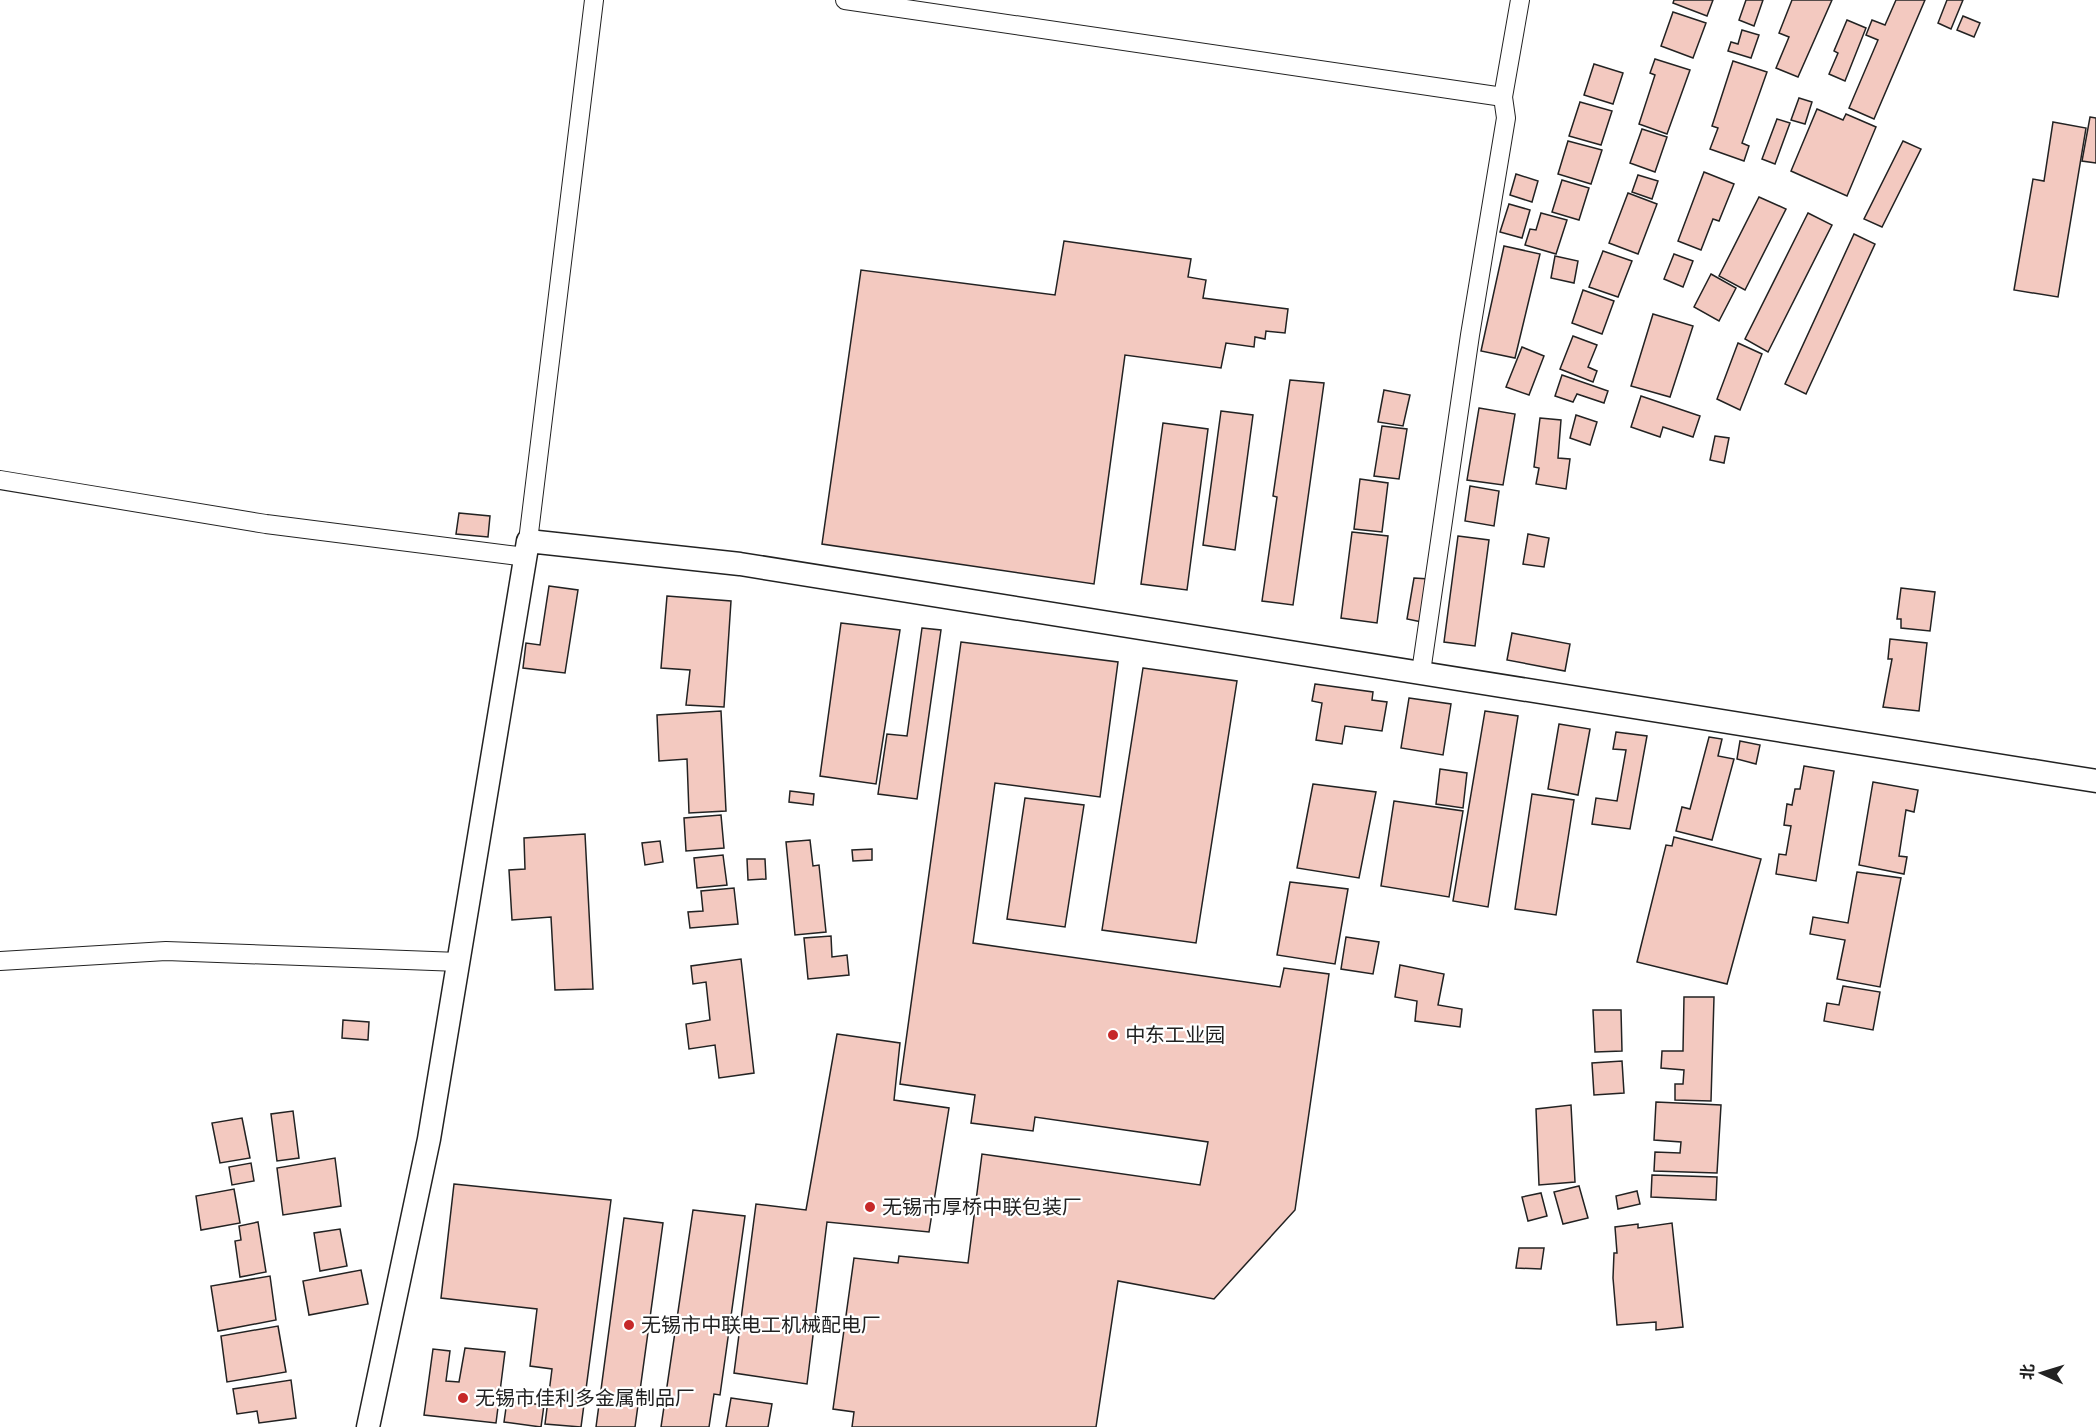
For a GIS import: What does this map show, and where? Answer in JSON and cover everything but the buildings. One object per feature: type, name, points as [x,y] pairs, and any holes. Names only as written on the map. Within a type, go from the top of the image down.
[{"type":"street","points":[[368,1427],[429,1139],[527,549],[594,0]]},
{"type":"street","points":[[845,0],[1503,97]]},
{"type":"street","points":[[1421,672],[1470,335],[1506,118],[1503,97],[1520,0]]},
{"type":"street","points":[[0,480],[266,524],[527,549],[740,564],[2096,781]]},
{"type":"street","points":[[0,961],[166,951],[459,962]]},
{"type":"place","name":"中东工业园","points":[[1113,1035]]},
{"type":"place","name":"无锡市厚桥中联包装厂","points":[[870,1207]]},
{"type":"place","name":"无锡市中联电工机械配电厂","points":[[629,1325]]},
{"type":"place","name":"无锡市佳利多金属制品厂","points":[[463,1398]]}]
